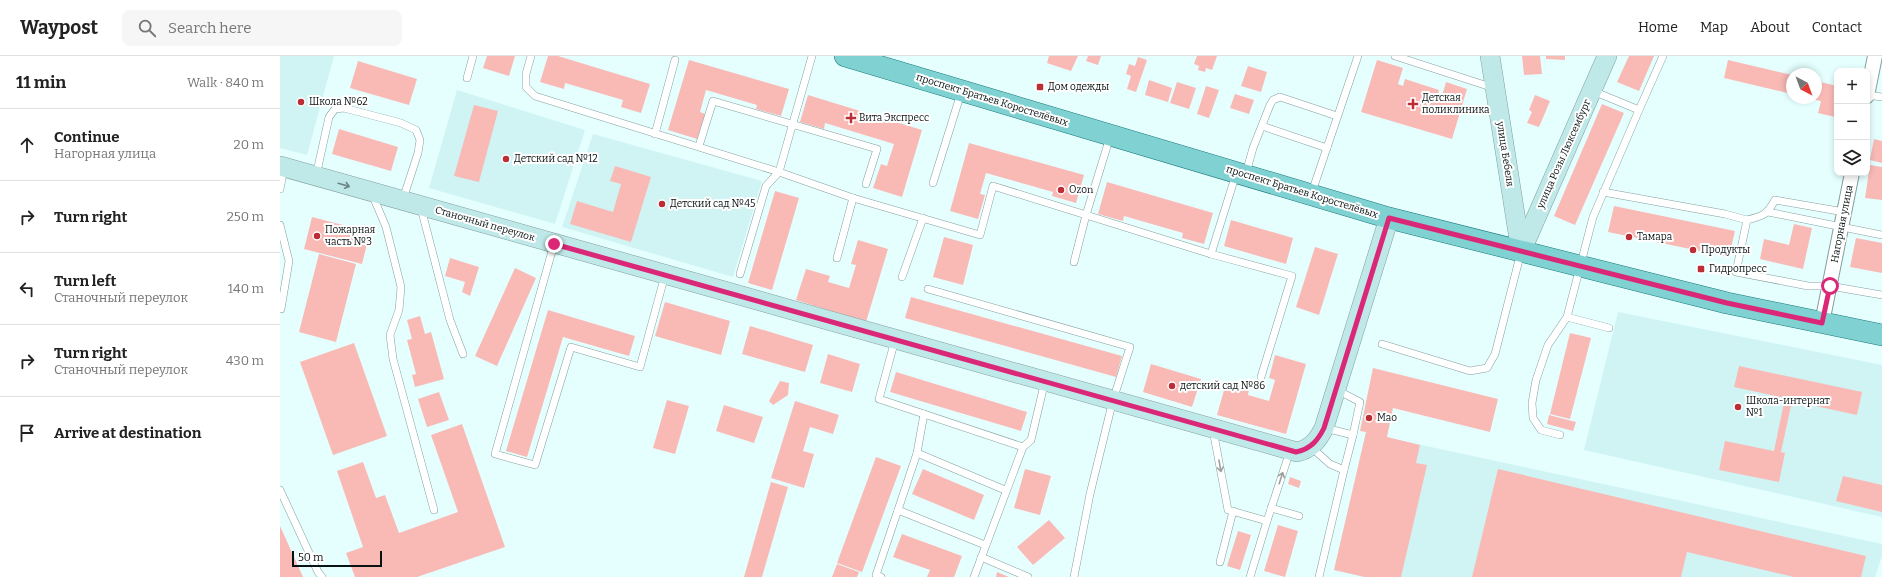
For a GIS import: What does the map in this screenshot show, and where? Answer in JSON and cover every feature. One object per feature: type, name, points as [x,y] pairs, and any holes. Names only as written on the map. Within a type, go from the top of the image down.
[{"type":"main road","name":"проспект Братьев Коростелёвых","points":[[844,56],[879,61],[962,91],[1389,218],[1727,303],[1882,335]]},
{"type":"main road","name":"улица Бебеля","points":[[1490,56],[1521,252]]},
{"type":"main road","name":"улица Розы Люксембург","points":[[1521,252],[1607,56]]},
{"type":"main road","name":"Станочный переулок","points":[[282,167],[1296,452],[1304,450],[1310,446]]},
{"type":"main road","points":[[1310,446],[1319,438],[1324,428],[1389,218]]},
{"type":"street","points":[[1870,80],[1875,56]]},
{"type":"street","name":"Нагорная улица","points":[[1822,323],[1851,176]]},
{"type":"lane","points":[[466,78],[472,56]]},
{"type":"lane","points":[[531,56],[526,74],[526,87],[535,96],[655,134],[700,146],[853,198],[980,235],[993,186],[1212,254],[1292,276],[1261,377]]},
{"type":"lane","points":[[740,274],[766,186],[778,172],[812,56]]},
{"type":"lane","points":[[1311,194],[1358,56]]},
{"type":"lane","points":[[1395,56],[1494,88]]},
{"type":"lane","points":[[1560,435],[1541,430],[1533,418],[1532,403],[1536,380],[1548,345],[1566,317],[1593,217],[1663,56]]},
{"type":"lane","points":[[655,134],[675,60]]},
{"type":"lane","points":[[933,184],[962,91]]},
{"type":"lane","points":[[1592,91],[1639,110]]},
{"type":"lane","points":[[1870,95],[1882,97]]},
{"type":"lane","points":[[1212,254],[1241,174],[1273,100],[1280,97],[1337,116]]},
{"type":"lane","points":[[700,146],[712,101],[877,149],[866,184]]},
{"type":"lane","points":[[316,176],[329,117],[335,109],[344,108],[401,123],[416,130],[420,140],[411,203],[450,320],[463,354]]},
{"type":"lane","points":[[1262,126],[1327,148]]},
{"type":"lane","points":[[1074,262],[1086,215],[1111,136]]},
{"type":"lane","points":[[280,189],[282,167]]},
{"type":"lane","points":[[371,192],[386,227],[401,287],[399,310],[390,336],[393,359],[434,510]]},
{"type":"lane","points":[[1603,192],[1724,214],[1747,220],[1759,217],[1768,212],[1775,200],[1844,212]]},
{"type":"lane","points":[[837,258],[853,198]]},
{"type":"lane","points":[[1768,212],[1882,235]]},
{"type":"lane","points":[[902,277],[923,218]]},
{"type":"lane","points":[[1747,220],[1736,272],[1808,286],[1830,286],[1882,295]]},
{"type":"lane","points":[[280,225],[289,261],[281,309]]},
{"type":"lane","points":[[554,244],[495,454],[535,465],[572,347],[640,367],[665,275]]},
{"type":"lane","points":[[1382,344],[1470,371],[1487,368],[1495,354],[1521,252]]},
{"type":"lane","points":[[928,289],[1130,347],[1112,400],[1090,494],[1074,577]]},
{"type":"lane","points":[[1566,317],[1609,328]]},
{"type":"lane","points":[[895,340],[879,399],[1023,447]]},
{"type":"lane","points":[[974,577],[1005,490],[1023,447],[1031,440],[1045,381]]},
{"type":"lane","points":[[1319,577],[1360,402],[1337,390]]},
{"type":"lane","points":[[881,577],[876,575],[917,453],[924,414]]},
{"type":"lane","points":[[1213,428],[1228,510],[1267,521]]},
{"type":"lane","points":[[1324,428],[1353,435]]},
{"type":"lane","points":[[1310,446],[1330,464],[1344,470]]},
{"type":"lane","points":[[1250,577],[1290,450]]},
{"type":"lane","points":[[917,453],[1005,490]]},
{"type":"lane","points":[[280,490],[318,572],[322,577]]},
{"type":"lane","points":[[1271,508],[1299,516]]},
{"type":"lane","points":[[898,510],[985,545]]},
{"type":"lane","points":[[1220,562],[1233,511]]},
{"type":"lane","points":[[981,557],[1028,577]]},
{"type":"shaded area","name":"Школа №62","points":[[280,56],[334,56],[307,155],[280,148]]},
{"type":"shaded area","name":"Детский сад №12","points":[[457,90],[585,130],[555,224],[429,188]]},
{"type":"shaded area","name":"Детский сад №45","points":[[593,134],[762,181],[733,277],[562,227]]},
{"type":"shaded area","name":"Школа-интернат №1","points":[[1618,312],[1882,365],[1882,517],[1584,450]]},
{"type":"shaded area","points":[[1366,433],[1882,544],[1882,556],[1875,577],[1363,577],[1334,570]]},
{"type":"building","points":[[487,56],[515,56],[509,76],[483,68]]},
{"type":"building","points":[[548,56],[558,56],[650,84],[641,113],[621,107],[623,100],[565,83],[564,89],[540,82]]},
{"type":"building","points":[[1049,56],[1078,56],[1071,71],[1047,63]]},
{"type":"building","points":[[1088,56],[1101,56],[1098,65],[1086,61]]},
{"type":"building","points":[[1197,56],[1217,56],[1212,70],[1206,68],[1205,72],[1198,70],[1199,66],[1194,64]]},
{"type":"building","points":[[1522,56],[1540,56],[1542,74],[1524,75]]},
{"type":"building","points":[[1546,56],[1565,56],[1565,60],[1546,59]]},
{"type":"building","points":[[1629,56],[1654,56],[1639,91],[1617,82]]},
{"type":"building","points":[[1138,57],[1147,60],[1136,92],[1127,89],[1131,76],[1126,74],[1129,64],[1135,66]]},
{"type":"building","points":[[689,60],[789,89],[781,116],[756,109],[757,105],[706,90],[700,112],[705,114],[697,139],[668,130]]},
{"type":"building","name":"Детская поликлиника","points":[[1377,60],[1403,68],[1398,84],[1403,86],[1405,79],[1439,90],[1438,95],[1442,96],[1446,82],[1467,89],[1452,139],[1361,112]]},
{"type":"building","points":[[1728,60],[1786,74],[1786,93],[1724,78]]},
{"type":"building","points":[[358,61],[417,79],[409,105],[350,88]]},
{"type":"building","points":[[1248,66],[1267,72],[1261,92],[1241,86]]},
{"type":"building","points":[[1149,80],[1172,88],[1168,102],[1145,95]]},
{"type":"building","points":[[1177,82],[1196,88],[1189,109],[1170,103]]},
{"type":"building","points":[[1822,82],[1834,85],[1834,117],[1818,113],[1820,104],[1822,104]]},
{"type":"building","points":[[1206,86],[1219,90],[1209,118],[1197,114]]},
{"type":"building","points":[[1235,94],[1254,100],[1249,114],[1230,108]]},
{"type":"building","points":[[808,95],[922,130],[902,197],[873,188],[881,164],[887,166],[894,144],[825,123],[824,129],[800,122]]},
{"type":"building","points":[[1535,95],[1550,101],[1539,127],[1527,123],[1532,112],[1529,110]]},
{"type":"building","points":[[1602,104],[1624,113],[1575,225],[1554,216]]},
{"type":"building","points":[[474,105],[498,111],[479,182],[454,176]]},
{"type":"building","points":[[339,129],[398,147],[391,171],[332,154]]},
{"type":"building","points":[[1874,139],[1882,141],[1882,163],[1870,160]]},
{"type":"building","points":[[969,143],[1084,175],[1076,203],[1052,196],[1053,192],[986,173],[980,194],[985,195],[978,219],[950,211]]},
{"type":"building","points":[[1870,165],[1882,167],[1882,200],[1865,198],[1868,176],[1870,176]]},
{"type":"building","points":[[615,166],[651,177],[631,242],[570,224],[577,201],[613,212],[621,184],[610,181]]},
{"type":"building","points":[[1107,182],[1213,213],[1204,244],[1182,238],[1183,233],[1124,216],[1123,221],[1098,214]]},
{"type":"building","points":[[775,191],[799,198],[772,290],[748,283]]},
{"type":"building","points":[[1614,206],[1735,231],[1729,257],[1608,232]]},
{"type":"building","points":[[312,217],[370,232],[362,264],[304,249]]},
{"type":"building","points":[[1231,220],[1293,238],[1286,264],[1224,246]]},
{"type":"building","points":[[1794,224],[1812,228],[1803,269],[1760,259],[1764,239],[1789,245]]},
{"type":"building","points":[[944,237],[973,245],[963,285],[933,277]]},
{"type":"building","points":[[1856,238],[1882,243],[1882,273],[1850,267]]},
{"type":"building","points":[[858,240],[888,249],[866,322],[796,300],[806,269],[830,276],[828,282],[849,288],[856,265],[851,264]]},
{"type":"building","points":[[1315,247],[1338,254],[1319,315],[1296,307]]},
{"type":"building","points":[[319,254],[356,264],[336,342],[299,332]]},
{"type":"building","points":[[450,258],[479,267],[470,296],[462,292],[465,282],[445,276]]},
{"type":"building","points":[[515,268],[536,278],[497,366],[475,356]]},
{"type":"building","points":[[911,297],[1122,356],[1116,377],[905,318]]},
{"type":"building","points":[[665,302],[730,321],[721,355],[655,336]]},
{"type":"building","points":[[548,310],[635,336],[629,356],[563,337],[527,457],[506,451]]},
{"type":"building","points":[[420,316],[425,334],[431,332],[444,379],[415,387],[412,375],[416,374],[407,340],[412,339],[407,320]]},
{"type":"building","points":[[750,326],[813,345],[805,372],[742,354]]},
{"type":"building","points":[[1570,333],[1591,338],[1570,419],[1550,414]]},
{"type":"building","points":[[354,343],[387,436],[333,455],[300,362]]},
{"type":"building","points":[[828,354],[860,364],[852,392],[820,383]]},
{"type":"building","points":[[1275,355],[1306,364],[1286,434],[1217,415],[1226,383],[1249,389],[1248,395],[1269,401],[1275,380],[1269,378]]},
{"type":"building","name":"детский сад №86","points":[[1151,364],[1201,379],[1192,407],[1143,392]]},
{"type":"building","points":[[1739,366],[1862,392],[1857,415],[1792,401],[1781,452],[1785,453],[1779,482],[1719,470],[1725,441],[1774,451],[1785,398],[1734,387]]},
{"type":"building","points":[[1373,368],[1498,399],[1490,432],[1393,408],[1387,437],[1420,445],[1416,463],[1427,465],[1401,577],[1365,577],[1334,570],[1366,432],[1360,431]]},
{"type":"building","points":[[896,372],[1027,412],[1021,431],[890,392]]},
{"type":"building","points":[[780,381],[789,383],[788,395],[773,405],[769,401]]},
{"type":"building","points":[[439,392],[449,420],[427,427],[418,399]]},
{"type":"building","points":[[667,400],[689,406],[675,454],[653,448]]},
{"type":"building","points":[[795,401],[839,415],[833,434],[810,427],[803,451],[814,454],[804,488],[771,478]]},
{"type":"building","points":[[724,405],[763,417],[754,443],[716,431]]},
{"type":"building","points":[[1549,415],[1576,422],[1573,431],[1547,424]]},
{"type":"building","points":[[462,424],[505,547],[417,577],[355,577],[346,553],[363,547],[337,471],[363,462],[376,498],[385,495],[399,533],[458,512],[431,435]]},
{"type":"building","points":[[876,457],[901,466],[862,572],[837,563]]},
{"type":"building","points":[[923,469],[984,495],[974,520],[912,494]]},
{"type":"building","points":[[1025,469],[1051,476],[1040,515],[1014,508]]},
{"type":"building","points":[[1498,469],[1866,556],[1861,577],[1794,577],[1687,552],[1681,577],[1472,577]]},
{"type":"building","points":[[1843,476],[1882,485],[1882,512],[1836,501]]},
{"type":"building","points":[[1290,477],[1301,481],[1299,488],[1288,484]]},
{"type":"building","points":[[771,482],[788,487],[762,577],[744,577]]},
{"type":"building","points":[[1049,520],[1065,538],[1033,565],[1017,547]]},
{"type":"building","points":[[1278,525],[1298,531],[1285,577],[1264,571]]},
{"type":"building","points":[[280,526],[303,577],[280,577]]},
{"type":"building","points":[[1238,531],[1251,535],[1240,570],[1227,566]]},
{"type":"building","points":[[902,534],[962,556],[954,577],[927,577],[930,570],[893,557]]},
{"type":"building","points":[[837,564],[859,572],[857,577],[832,577]]},
{"type":"building","points":[[997,572],[1009,577],[996,577]]},
{"type":"place","name":"Дом одежды","points":[[1040,87]]},
{"type":"place","name":"Школа №62","points":[[301,102]]},
{"type":"place","name":"Детская поликлиника","points":[[1413,104]]},
{"type":"place","name":"Вита Экспресс","points":[[851,118]]},
{"type":"place","name":"Детский сад №12","points":[[506,159]]},
{"type":"place","name":"Ozon","points":[[1061,190]]},
{"type":"place","name":"Детский сад №45","points":[[662,204]]},
{"type":"place","name":"Пожарная часть №3","points":[[317,236]]},
{"type":"place","name":"Тамара","points":[[1629,237]]},
{"type":"place","name":"Продукты","points":[[1693,250]]},
{"type":"place","name":"Гидропресс","points":[[1701,269]]},
{"type":"place","name":"детский сад №86","points":[[1172,386]]},
{"type":"place","name":"Школа-интернат №1","points":[[1738,407]]},
{"type":"place","name":"Мао","points":[[1369,418]]},
{"type":"route","points":[[554,244],[1296,452],[1304,450],[1310,446],[1319,438],[1324,428],[1389,218],[1727,303],[1822,323],[1830,286]]}]
